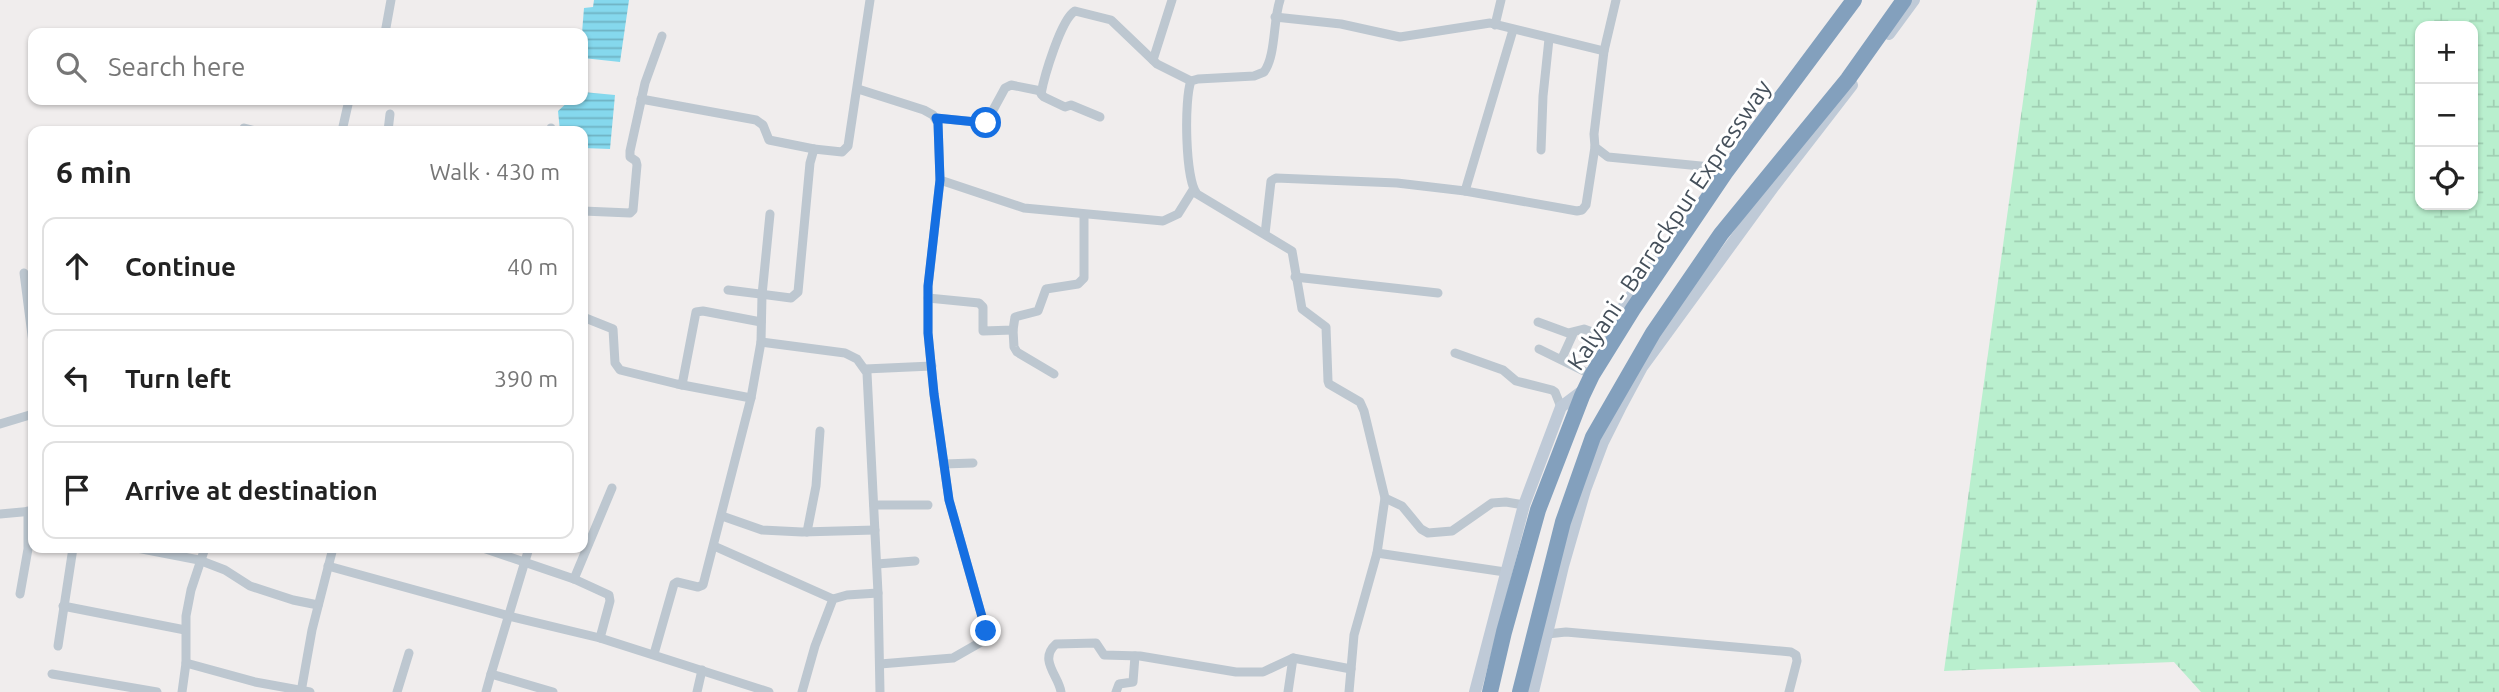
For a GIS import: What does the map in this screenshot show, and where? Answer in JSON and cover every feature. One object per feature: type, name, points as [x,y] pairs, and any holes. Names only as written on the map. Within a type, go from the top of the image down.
[{"type":"highway","name":"Kalyani - Barrackpur Expressway","points":[[1490,692],[1538,510],[1589,382],[1723,171],[1854,0]]},
{"type":"highway","name":"Kalyani - Barrackpur Expressway","points":[[1520,692],[1563,522],[1593,437],[1653,333],[1721,234],[1848,79],[1901,9]]},
{"type":"street","points":[[386,28],[391,0]]},
{"type":"street","points":[[641,99],[756,120],[763,125],[769,140],[814,149],[845,150],[848,146],[858,89],[870,0]]},
{"type":"street","points":[[1153,60],[1172,0]]},
{"type":"street","points":[[1100,117],[1071,105],[1065,107],[1044,97],[1041,91],[1062,30],[1068,16],[1075,11],[1111,20],[1153,60],[1191,81],[1254,76],[1264,72],[1269,61],[1280,0]]},
{"type":"street","points":[[1495,25],[1501,0]]},
{"type":"street","points":[[1265,234],[1271,181],[1274,178],[1397,183],[1582,210],[1586,205],[1595,147],[1595,118],[1604,51],[1616,0]]},
{"type":"street","points":[[1595,147],[1600,154],[1615,159],[1723,171],[1847,0]]},
{"type":"street","points":[[1533,692],[1585,490],[1603,442],[1642,368],[1774,186],[1848,91],[1901,9],[1914,0]]},
{"type":"street","points":[[1275,17],[1341,23],[1400,37],[1481,23],[1604,51]]},
{"type":"street","points":[[1465,191],[1513,30]]},
{"type":"street","points":[[588,211],[633,210],[637,165],[630,157],[630,151],[641,99],[662,36]]},
{"type":"street","points":[[1541,150],[1549,39]]},
{"type":"street","points":[[940,180],[1014,206],[1163,221],[1178,214],[1193,190],[1187,149],[1191,81]]},
{"type":"street","points":[[858,89],[915,107],[936,118],[986,123],[1005,88],[1012,85],[1041,91]]},
{"type":"street","points":[[343,126],[348,105]]},
{"type":"street","points":[[389,126],[390,114]]},
{"type":"street","points":[[880,664],[953,658],[981,642],[986,636],[952,513],[928,333],[929,267],[940,180],[936,118]]},
{"type":"street","points":[[728,290],[791,298],[798,292],[810,163],[814,149]]},
{"type":"street","points":[[1193,190],[1292,251],[1302,309],[1326,327],[1328,381],[1362,405],[1385,498],[1377,553],[1354,635],[1349,692]]},
{"type":"street","points":[[654,654],[674,584],[677,582],[702,586],[722,516],[751,398],[761,342],[769,214]]},
{"type":"street","points":[[1054,374],[1017,352],[1013,330],[1015,317],[1038,311],[1046,289],[1077,284],[1084,278],[1084,215]]},
{"type":"street","points":[[24,273],[28,304]]},
{"type":"street","points":[[1295,277],[1438,293]]},
{"type":"street","points":[[928,298],[979,303],[983,307],[983,331],[1013,330]]},
{"type":"street","points":[[682,385],[695,313],[703,310],[761,322]]},
{"type":"street","points":[[588,319],[613,329],[615,363],[620,370],[751,398]]},
{"type":"street","points":[[1538,322],[1573,334]]},
{"type":"street","points":[[1562,358],[1573,334],[1584,329],[1614,340]]},
{"type":"street","points":[[761,342],[845,353],[857,359],[865,369],[868,378],[877,564],[880,692]]},
{"type":"street","points":[[1475,692],[1524,505],[1561,408],[1589,382],[1562,358],[1539,349]]},
{"type":"street","points":[[1455,353],[1503,370],[1516,382],[1552,390],[1561,408]]},
{"type":"street","points":[[865,369],[932,366]]},
{"type":"street","points":[[0,424],[28,416]]},
{"type":"street","points":[[807,532],[817,482],[820,431]]},
{"type":"street","points":[[944,464],[973,463]]},
{"type":"street","points":[[588,545],[612,488]]},
{"type":"street","points":[[1385,498],[1405,508],[1421,529],[1428,533],[1452,531],[1492,503],[1524,505]]},
{"type":"street","points":[[874,505],[928,505]]},
{"type":"street","points":[[0,514],[28,511]]},
{"type":"street","points":[[722,516],[755,528],[807,532],[875,530]]},
{"type":"street","points":[[713,546],[834,600],[847,595],[878,593]]},
{"type":"street","points":[[20,594],[28,549]]},
{"type":"street","points":[[58,646],[72,553]]},
{"type":"street","points":[[162,553],[202,561],[225,570],[250,586],[293,600],[318,604]]},
{"type":"street","points":[[181,692],[186,663],[185,630],[191,590],[204,553]]},
{"type":"street","points":[[186,663],[256,682],[304,691],[318,604],[332,553]]},
{"type":"street","points":[[498,553],[574,579],[610,597],[600,638]]},
{"type":"street","points":[[486,692],[527,553]]},
{"type":"street","points":[[574,579],[585,553]]},
{"type":"street","points":[[1377,553],[1505,572]]},
{"type":"street","points":[[877,564],[915,561]]},
{"type":"street","points":[[328,566],[600,638],[769,692]]},
{"type":"street","points":[[802,692],[815,646],[834,600]]},
{"type":"street","points":[[63,606],[185,630]]},
{"type":"street","points":[[1547,634],[1566,632],[1791,652],[1796,655],[1797,661],[1789,692]]},
{"type":"street","points":[[1061,692],[1060,685],[1049,667],[1053,646],[1096,643],[1104,655],[1135,656],[1236,672],[1259,672],[1293,658],[1350,669]]},
{"type":"street","points":[[397,692],[408,653]]},
{"type":"street","points":[[1116,692],[1119,684],[1133,682],[1135,656]]},
{"type":"street","points":[[1288,692],[1293,658]]},
{"type":"street","points":[[698,692],[702,670]]},
{"type":"street","points":[[52,674],[123,689],[157,692]]},
{"type":"street","points":[[491,674],[553,692]]},
{"type":"green space","points":[[2037,0],[2499,0],[2499,692],[2201,692],[2174,662],[1944,671]]},
{"type":"water","points":[[594,0],[629,0],[620,62],[588,59],[588,28],[582,28],[584,8],[593,7]]},
{"type":"water","points":[[588,92],[615,95],[610,149],[588,148],[588,126],[560,126],[558,111],[565,105],[588,105]]},
{"type":"route","points":[[986,123],[936,118],[940,180],[928,286],[928,333],[949,500],[986,631]]}]
